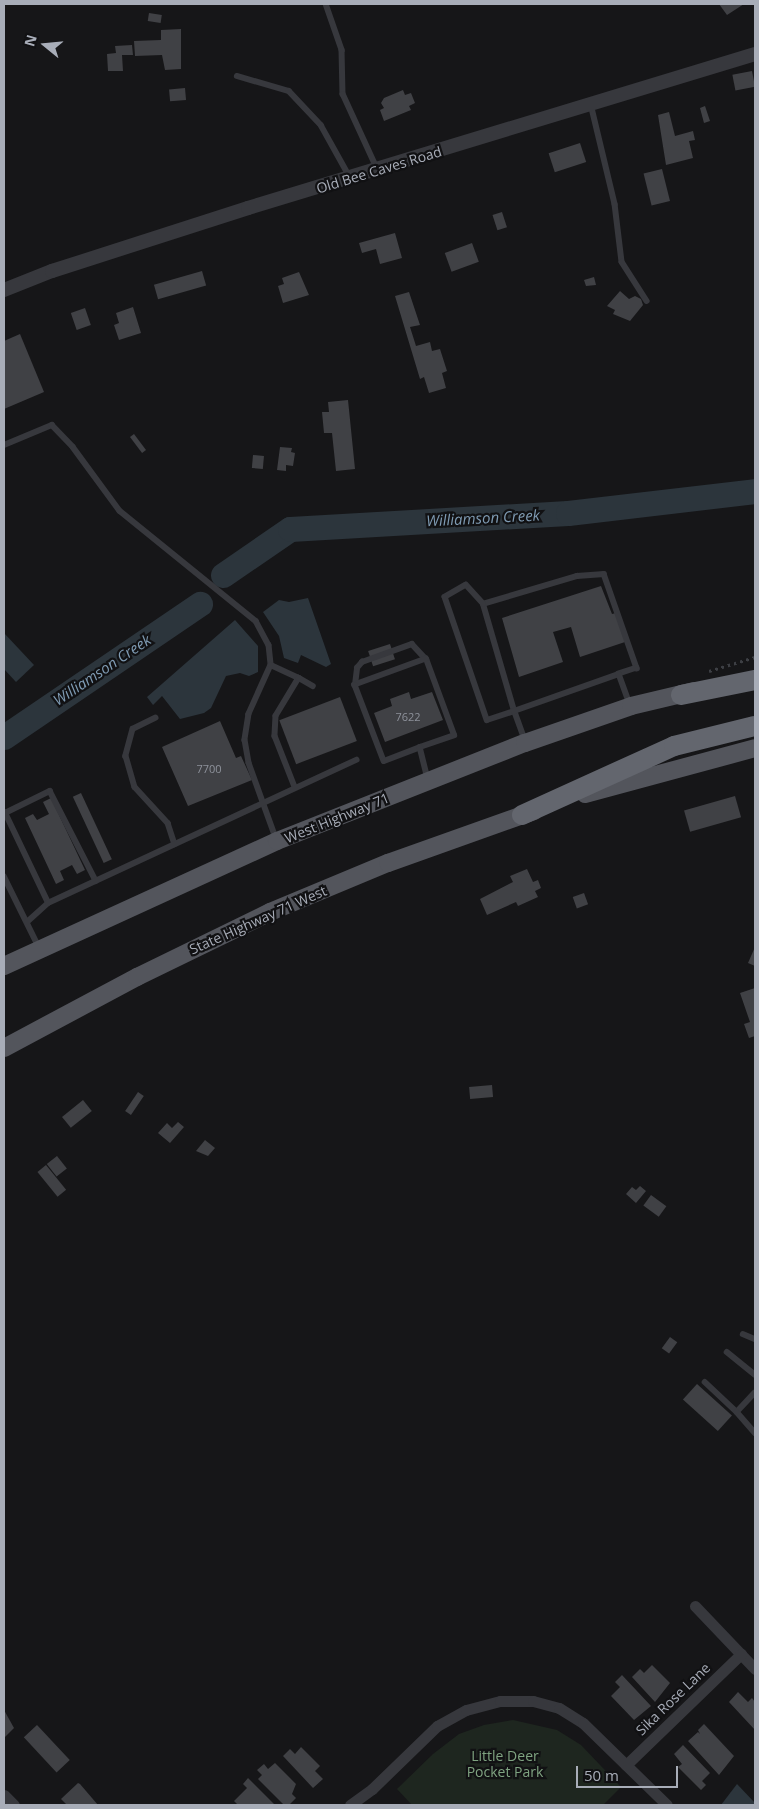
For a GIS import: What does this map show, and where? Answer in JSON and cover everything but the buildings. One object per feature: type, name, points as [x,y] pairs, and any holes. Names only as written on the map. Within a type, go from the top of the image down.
[{"type":"highway","points":[[681,695],[755,680]]},
{"type":"highway","points":[[522,815],[674,746],[755,726]]},
{"type":"main road","name":"West Highway 71","points":[[4,966],[277,842],[428,782],[631,706],[681,695],[755,673]]},
{"type":"main road","name":"State Highway 71 West","points":[[4,1048],[137,976],[270,912],[388,863],[588,792],[755,748]]},
{"type":"street","name":"Old Bee Caves Road","points":[[4,290],[52,271],[755,54]]},
{"type":"street","points":[[695,1606],[755,1669]]},
{"type":"street","name":"Sika Rose Lane","points":[[626,1765],[741,1654]]},
{"type":"street","points":[[350,1805],[372,1789],[438,1726],[459,1714],[500,1701],[533,1701],[559,1708],[583,1722],[667,1805]]},
{"type":"street","points":[[4,1795],[14,1805]]},
{"type":"lane","points":[[326,4],[342,50],[344,94],[378,170]]},
{"type":"lane","points":[[237,76],[289,91],[321,125],[351,178]]},
{"type":"lane","points":[[591,104],[616,204],[622,262],[647,301]]},
{"type":"lane","points":[[4,445],[52,425],[73,447],[120,511],[256,621],[270,645],[271,665],[249,714],[245,740],[262,802],[277,842]]},
{"type":"lane","points":[[482,604],[577,576],[604,574],[637,668],[514,711],[487,720],[445,597],[466,585],[482,604],[514,711],[526,744]]},
{"type":"lane","points":[[412,644],[426,659],[454,734],[384,761],[355,686],[357,668],[362,662],[412,644]]},
{"type":"lane","points":[[355,686],[426,659]]},
{"type":"lane","points":[[271,665],[313,686]]},
{"type":"lane","points":[[619,674],[631,706]]},
{"type":"lane","points":[[295,787],[275,736],[276,716],[299,678]]},
{"type":"lane","points":[[156,718],[133,729],[126,756],[136,787],[168,823],[175,844]]},
{"type":"lane","points":[[420,747],[428,782]]},
{"type":"lane","points":[[27,922],[48,903],[356,760]]},
{"type":"lane","points":[[48,903],[5,813],[50,791],[96,881]]},
{"type":"lane","points":[[4,876],[40,949]]},
{"type":"lane","points":[[743,1334],[755,1339]]},
{"type":"lane","points":[[727,1352],[755,1375]]},
{"type":"lane","points":[[704,1382],[737,1412],[755,1433]]},
{"type":"lane","points":[[737,1412],[755,1393]]},
{"type":"path","points":[[733,664],[755,657]]},
{"type":"green space","name":"Little Deer Pocket Park","points":[[513,1720],[557,1730],[581,1745],[621,1787],[603,1805],[412,1805],[397,1789],[433,1754],[459,1734],[484,1725]]},
{"type":"shaded area","points":[[308,598],[331,664],[326,667],[301,655],[298,663],[284,658],[279,636],[263,612],[279,600],[289,602]]},
{"type":"shaded area","points":[[235,620],[258,646],[258,672],[249,676],[240,673],[226,676],[211,708],[204,713],[180,719],[162,696],[153,705],[147,697]]},
{"type":"shaded area","points":[[4,633],[34,665],[16,682],[4,669]]},
{"type":"shaded area","points":[[737,1784],[755,1803],[755,1805],[721,1805]]},
{"type":"waterway","name":"Williamson Creek","points":[[223,575],[290,529],[568,513],[755,491]]},
{"type":"waterway","name":"Williamson Creek","points":[[4,737],[200,604]]}]
